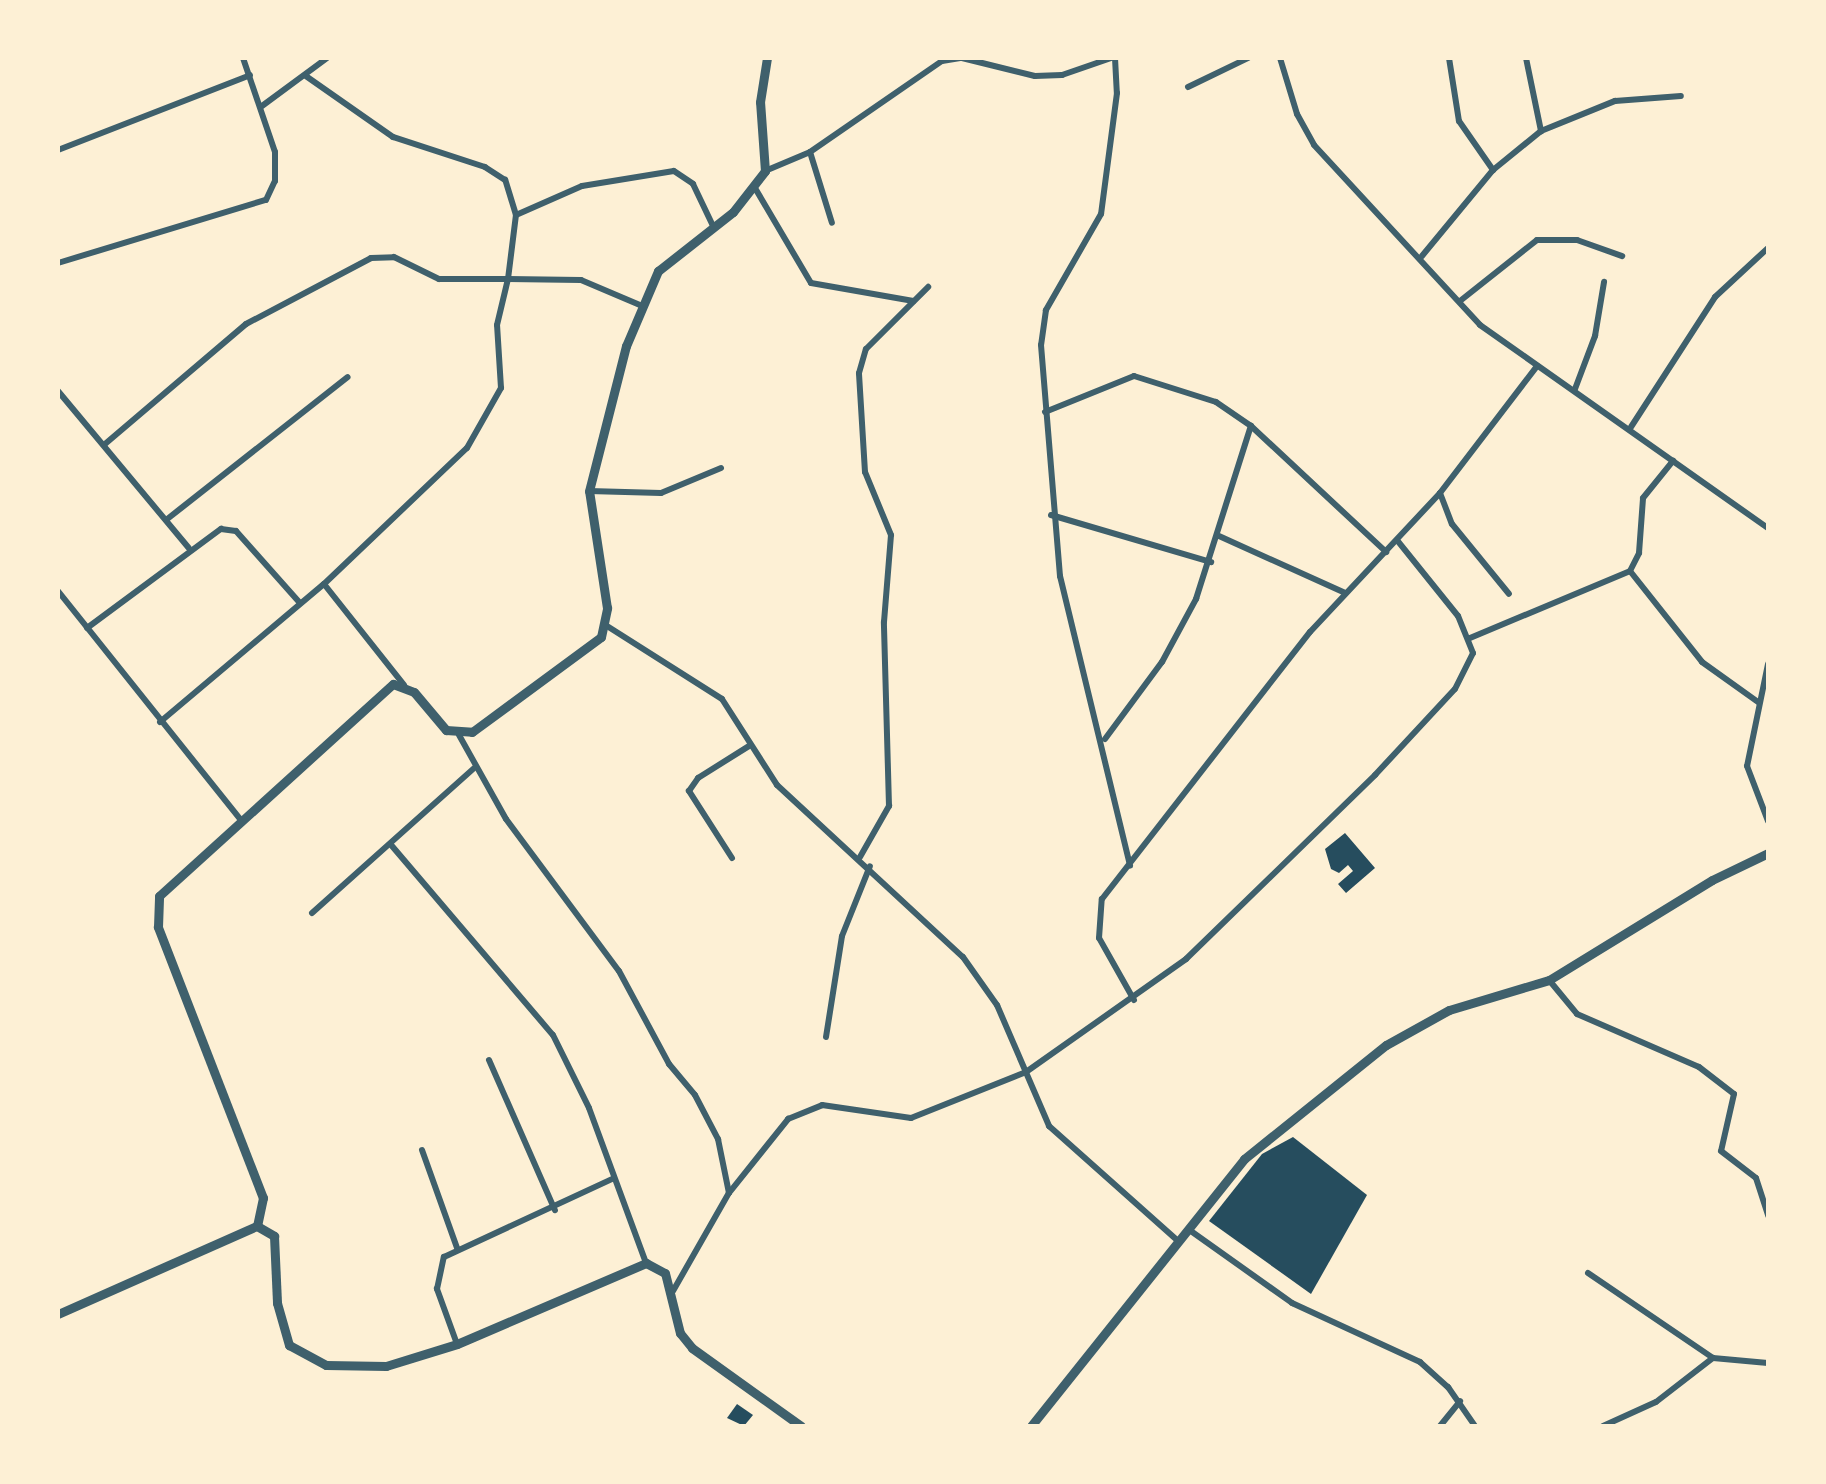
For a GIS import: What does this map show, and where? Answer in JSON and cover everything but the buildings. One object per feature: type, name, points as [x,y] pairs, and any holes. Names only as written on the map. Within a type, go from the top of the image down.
[{"type":"street","points":[[58,263],[266,200],[275,181],[275,152],[243,58]]},
{"type":"street","points":[[262,106],[327,58]]},
{"type":"street","points":[[765,171],[760,102],[767,58]]},
{"type":"street","points":[[607,626],[590,491],[640,305],[658,271],[714,228],[754,188],[765,171],[810,152],[952,58],[1035,76],[1062,75],[1113,58],[1117,93],[1100,214],[1040,329],[1051,515],[1060,576],[1104,740],[1130,866]]},
{"type":"street","points":[[1188,88],[1248,58]]},
{"type":"street","points":[[1280,58],[1296,114],[1314,145],[1508,350],[1575,388],[1768,528]]},
{"type":"street","points":[[1449,58],[1459,120],[1493,170]]},
{"type":"street","points":[[1526,58],[1540,131]]},
{"type":"street","points":[[58,150],[250,75]]},
{"type":"street","points":[[160,722],[324,584],[441,478],[494,407],[501,388],[497,325],[508,279],[516,215],[504,180],[485,167],[393,137],[306,76]]},
{"type":"street","points":[[1422,256],[1493,170],[1540,131],[1615,101],[1681,96]]},
{"type":"street","points":[[810,152],[832,222]]},
{"type":"street","points":[[516,215],[613,178],[674,171],[693,184],[714,228]]},
{"type":"street","points":[[754,188],[811,283],[913,301]]},
{"type":"street","points":[[1460,302],[1538,240],[1577,240],[1622,256]]},
{"type":"street","points":[[1631,427],[1715,297],[1768,248]]},
{"type":"street","points":[[105,444],[246,324],[371,258],[394,257],[439,279],[582,280],[640,305]]},
{"type":"street","points":[[1575,388],[1595,336],[1604,282]]},
{"type":"street","points":[[860,857],[889,806],[884,622],[891,536],[866,472],[859,373],[866,349],[928,288]]},
{"type":"street","points":[[1134,1000],[1097,930],[1102,899],[1344,593],[1440,493],[1538,366]]},
{"type":"street","points":[[1045,412],[1134,376],[1216,402],[1252,426],[1386,552]]},
{"type":"street","points":[[166,520],[348,378]]},
{"type":"street","points":[[58,392],[188,548]]},
{"type":"street","points":[[1104,740],[1162,662],[1211,562],[1252,426]]},
{"type":"street","points":[[1673,461],[1647,487],[1630,571],[1702,662],[1758,702]]},
{"type":"street","points":[[590,491],[661,493],[720,468]]},
{"type":"street","points":[[1440,493],[1452,524],[1509,594]]},
{"type":"street","points":[[1051,515],[1211,562]]},
{"type":"street","points":[[87,628],[188,548],[221,529],[236,531],[299,602]]},
{"type":"street","points":[[1219,536],[1344,593]]},
{"type":"street","points":[[673,1291],[729,1193],[801,1109],[822,1105],[911,1118],[1026,1072],[1134,1000],[1244,906],[1417,731],[1468,670],[1470,638],[1398,540]]},
{"type":"street","points":[[1470,638],[1630,571]]},
{"type":"street","points":[[324,584],[404,685],[458,735],[474,768],[619,971],[669,1064],[695,1095],[718,1139],[729,1193]]},
{"type":"street","points":[[58,590],[241,820]]},
{"type":"street","points":[[458,735],[519,703],[607,626]]},
{"type":"street","points":[[607,626],[702,682],[734,716],[778,785],[870,866],[962,957],[997,1005],[1063,1143],[1177,1240]]},
{"type":"street","points":[[1768,664],[1747,766],[1768,821]]},
{"type":"street","points":[[257,1226],[264,1198],[155,910],[174,880],[382,692],[404,685]]},
{"type":"street","points":[[732,858],[689,792],[698,778],[750,746]]},
{"type":"street","points":[[312,913],[392,846],[474,768]]},
{"type":"street","points":[[392,846],[552,1035],[589,1108],[612,1180],[646,1262],[665,1272],[673,1291],[680,1333],[692,1348],[802,1426]]},
{"type":"street","points":[[1031,1426],[1084,1368],[1186,1228],[1244,1159],[1386,1045],[1449,1010],[1548,980],[1768,853]]},
{"type":"street","points":[[826,1037],[842,936],[870,866]]},
{"type":"street","points":[[1548,980],[1577,1014],[1699,1067],[1734,1094],[1722,1151],[1756,1178],[1768,1216]]},
{"type":"street","points":[[489,1060],[554,1210]]},
{"type":"street","points":[[422,1150],[457,1248]]},
{"type":"street","points":[[457,1344],[436,1278],[444,1256],[554,1210],[612,1180]]},
{"type":"street","points":[[58,1314],[257,1226]]},
{"type":"street","points":[[257,1226],[274,1236],[280,1325],[289,1345],[308,1360],[386,1366],[457,1344],[646,1262]]},
{"type":"street","points":[[1186,1228],[1292,1303],[1420,1362],[1460,1401],[1475,1426]]},
{"type":"street","points":[[1588,1273],[1713,1358],[1768,1362]]},
{"type":"street","points":[[1603,1426],[1656,1402],[1713,1358]]},
{"type":"street","points":[[1440,1426],[1460,1401]]}]
